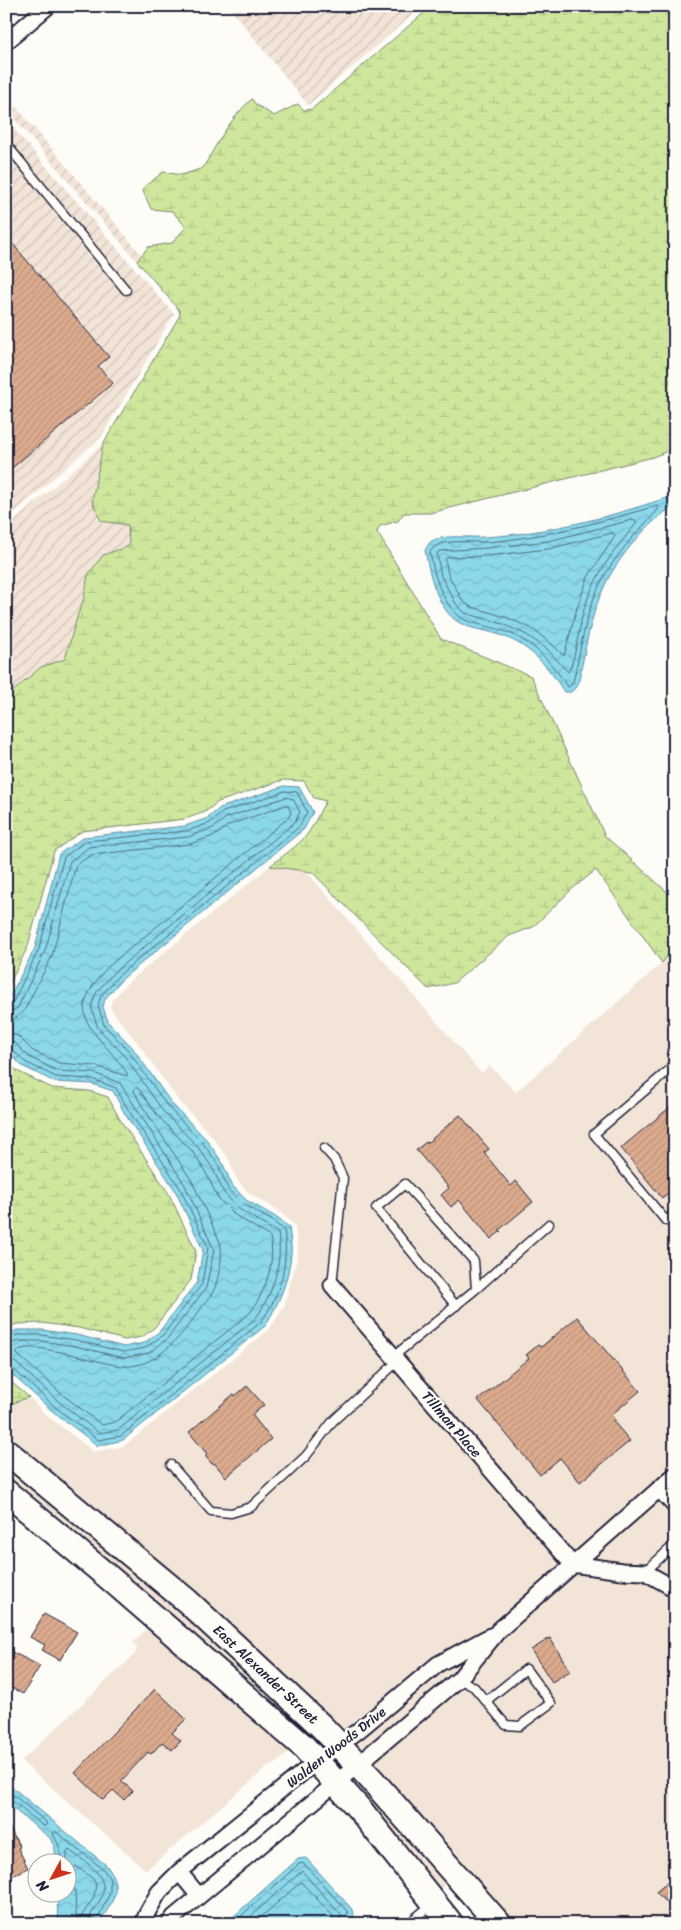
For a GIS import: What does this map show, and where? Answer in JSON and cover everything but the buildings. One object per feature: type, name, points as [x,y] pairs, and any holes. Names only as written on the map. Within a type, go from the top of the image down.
[{"type":"main road","name":"East Alexander Street","points":[[6,1451],[187,1601],[322,1726],[499,1924]]},
{"type":"main road","name":"East Alexander Street","points":[[6,1492],[303,1746],[336,1783],[451,1924]]},
{"type":"main road","points":[[434,1902],[460,1882]]},
{"type":"street","points":[[6,42],[48,6]]},
{"type":"street","name":"Tillman Place","points":[[332,1285],[572,1564]]},
{"type":"street","name":"Walden Woods Drive","points":[[169,1924],[174,1917],[358,1765],[458,1679],[498,1631],[675,1475]]},
{"type":"street","points":[[659,1489],[675,1506]]},
{"type":"street","points":[[572,1564],[622,1571],[645,1572],[675,1589]]},
{"type":"street","name":"Walden Woods Drive","points":[[143,1924],[159,1892],[179,1872],[438,1664],[498,1631]]},
{"type":"street","points":[[179,1872],[200,1896]]},
{"type":"lane","points":[[6,144],[126,290]]},
{"type":"lane","points":[[675,1065],[594,1134],[666,1221],[675,1213]]},
{"type":"lane","points":[[324,1148],[334,1159],[343,1178],[332,1285]]},
{"type":"lane","points":[[456,1306],[376,1208],[405,1184],[474,1261],[476,1290]]},
{"type":"lane","points":[[171,1465],[211,1510],[231,1513],[251,1507],[306,1456],[333,1421],[396,1358],[476,1290],[549,1224]]},
{"type":"lane","points":[[645,1572],[675,1544]]},
{"type":"lane","points":[[458,1679],[474,1687],[506,1725],[520,1726],[551,1703],[526,1669],[486,1701]]},
{"type":"lane","points":[[408,1924],[434,1902]]},
{"type":"shaded area","points":[[228,6],[423,6],[308,105]]},
{"type":"shaded area","points":[[6,95],[142,255],[137,261],[6,109]]},
{"type":"shaded area","points":[[6,120],[174,314],[101,437],[6,520]]},
{"type":"shaded area","points":[[103,444],[92,501],[101,521],[128,525],[129,546],[103,555],[88,575],[84,598],[65,659],[41,667],[9,695],[6,720],[6,528]]},
{"type":"shaded area","points":[[270,866],[306,871],[481,1073],[490,1066],[516,1092],[662,963],[675,945],[675,1924],[510,1924],[6,1441],[6,1406],[29,1397],[46,1415],[94,1452],[124,1446],[269,1330],[284,1307],[298,1254],[295,1226],[278,1210],[250,1194],[237,1180],[228,1158],[211,1135],[178,1100],[110,1006],[111,1002],[126,984]]},
{"type":"shaded area","points":[[6,1462],[181,1606],[317,1732],[449,1881],[436,1892],[162,1612],[166,1608],[6,1473]]},
{"type":"shaded area","points":[[151,1624],[293,1748],[146,1870],[21,1761],[135,1654],[137,1648],[133,1643]]},
{"type":"green space","points":[[432,6],[675,6],[675,448],[653,457],[430,513],[404,513],[398,521],[380,526],[377,532],[441,639],[531,676],[605,836],[675,899],[675,945],[662,963],[596,870],[572,889],[533,927],[509,936],[454,983],[428,989],[312,872],[270,866],[305,837],[326,801],[314,798],[304,781],[283,780],[218,802],[205,812],[185,819],[82,831],[54,851],[28,946],[6,991],[6,720],[9,695],[41,667],[65,659],[84,598],[88,575],[103,555],[129,546],[128,525],[101,521],[92,501],[103,444],[180,315],[179,310],[137,261],[148,247],[172,243],[186,227],[172,211],[151,209],[142,189],[163,172],[182,175],[203,168],[237,114],[252,99],[255,104],[274,116],[298,104],[304,110],[312,109]]},
{"type":"green space","points":[[6,1060],[17,1071],[52,1088],[89,1091],[108,1097],[119,1118],[169,1194],[196,1251],[191,1280],[154,1328],[142,1337],[125,1340],[79,1328],[42,1323],[17,1324],[6,1328]]},
{"type":"green space","points":[[6,1378],[29,1397],[6,1406]]},
{"type":"water","points":[[675,495],[675,505],[635,540],[605,585],[592,621],[578,685],[571,692],[564,692],[544,664],[518,643],[497,634],[464,625],[452,617],[445,610],[435,590],[425,550],[430,542],[437,539],[533,532],[629,510]]},
{"type":"water","points":[[284,786],[299,787],[313,812],[304,829],[121,980],[105,999],[103,1007],[108,1022],[132,1047],[172,1104],[206,1139],[222,1162],[232,1185],[246,1200],[289,1227],[291,1252],[285,1283],[279,1301],[265,1326],[123,1440],[98,1446],[51,1410],[6,1369],[6,1335],[17,1330],[42,1330],[77,1335],[124,1347],[144,1343],[159,1332],[197,1282],[203,1250],[175,1190],[125,1114],[113,1091],[92,1084],[55,1082],[22,1066],[6,1050],[6,1004],[35,948],[59,854],[84,837],[185,826],[208,818],[220,808]]},
{"type":"water","points":[[6,1782],[107,1866],[115,1882],[114,1896],[98,1924],[58,1924],[57,1902],[78,1902],[78,1852],[55,1852],[50,1838],[6,1803]]},
{"type":"water","points":[[306,1858],[351,1908],[354,1915],[351,1924],[225,1924],[298,1859]]}]
